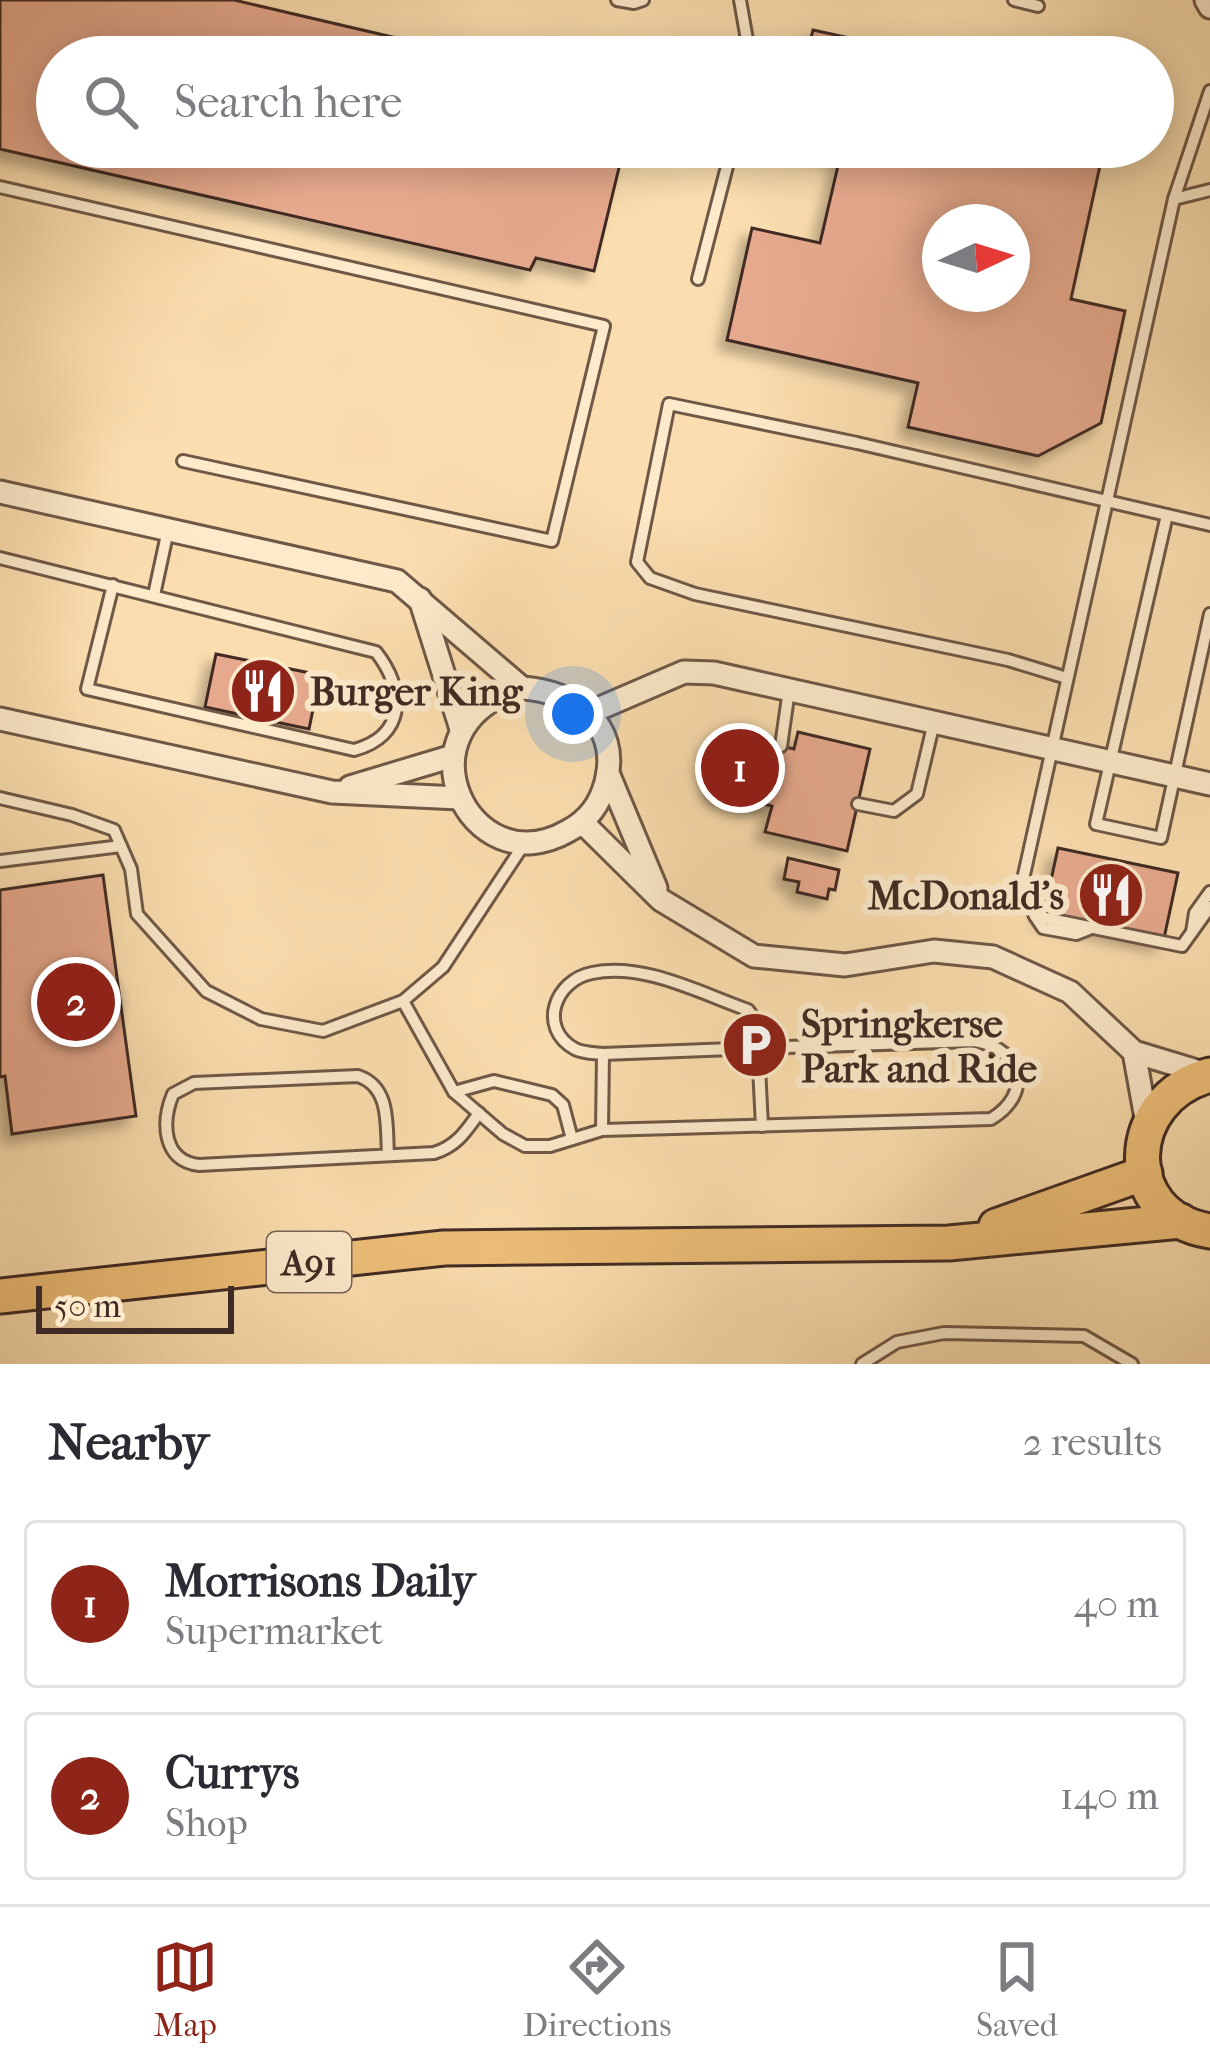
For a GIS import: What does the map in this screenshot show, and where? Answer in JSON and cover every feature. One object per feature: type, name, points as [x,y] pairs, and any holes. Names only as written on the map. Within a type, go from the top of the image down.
[{"type":"main road","points":[[1144,1173],[1147,1124],[1172,1091],[1210,1075]]},
{"type":"main road","name":"A91","points":[[949,1243],[1144,1173],[1158,1201],[1196,1226]]},
{"type":"main road","name":"A91","points":[[0,1296],[444,1248],[949,1243],[1196,1226]]},
{"type":"street","points":[[0,492],[397,581],[522,688]]},
{"type":"street","points":[[420,598],[461,729]]},
{"type":"street","points":[[591,712],[684,673],[713,673],[1210,784]]},
{"type":"street","points":[[608,773],[601,799],[583,823],[551,841],[524,844],[492,834],[471,817],[459,798],[453,755],[461,729],[496,695],[522,688],[549,690],[591,712],[605,744],[608,773],[661,900]]},
{"type":"street","points":[[0,719],[332,792],[459,798]]},
{"type":"street","points":[[332,792],[453,755]]},
{"type":"street","points":[[583,823],[661,900],[754,956],[845,965],[934,951],[993,957],[1070,992],[1134,1052],[1210,1075]]},
{"type":"street","points":[[1134,1052],[1147,1124]]},
{"type":"lane","points":[[617,0],[643,0]]},
{"type":"lane","points":[[740,0],[746,36]]},
{"type":"lane","points":[[1014,0],[1038,6]]},
{"type":"lane","points":[[1210,91],[1174,200],[1022,884],[1035,916],[1182,946],[1210,907]]},
{"type":"lane","points":[[698,279],[727,168]]},
{"type":"lane","points":[[0,188],[604,326],[552,541],[183,461]]},
{"type":"lane","points":[[1174,200],[1210,190]]},
{"type":"lane","points":[[1067,678],[1008,660],[695,594],[650,578],[637,562],[670,404],[1210,525]]},
{"type":"lane","points":[[1167,514],[1096,824],[1160,838],[1210,614]]},
{"type":"lane","points":[[154,596],[168,530]]},
{"type":"lane","points":[[0,558],[113,585],[376,652],[392,672],[396,702],[392,725],[379,743],[354,750],[87,689],[113,585]]},
{"type":"lane","points":[[781,746],[789,690]]},
{"type":"lane","points":[[858,804],[894,811],[917,794],[934,722]]},
{"type":"lane","points":[[0,798],[72,814],[114,830],[131,869],[137,914],[206,991],[261,1019],[322,1031],[404,1001],[442,967],[524,844]]},
{"type":"lane","points":[[0,861],[122,846]]},
{"type":"lane","points":[[1192,933],[1195,913],[1210,892]]},
{"type":"lane","points":[[404,1001],[454,1092],[503,1134],[525,1146],[550,1146],[602,1130],[762,1126],[991,1119],[1014,1099],[1015,1066],[992,1044],[975,1041],[758,1048],[603,1054],[578,1051],[563,1039],[555,1024],[554,1004],[561,989],[573,978],[596,971],[643,973],[748,1010],[758,1048],[762,1126]]},
{"type":"lane","points":[[602,1130],[603,1054]]},
{"type":"lane","points":[[388,1154],[382,1097],[370,1080],[358,1076],[194,1084],[173,1094],[167,1107],[166,1132],[172,1153],[183,1163],[388,1154],[449,1149],[479,1113]]},
{"type":"lane","points":[[454,1092],[494,1081],[552,1095],[563,1105],[572,1139]]},
{"type":"lane","points":[[862,1364],[897,1342],[944,1333],[1084,1336],[1132,1364]]},
{"type":"building","points":[[0,0],[234,0],[388,36],[36,36],[36,157],[0,149]]},
{"type":"building","points":[[83,168],[619,168],[594,271],[536,258],[530,270]]},
{"type":"building","points":[[837,168],[1099,168],[1071,299],[1125,311],[1101,423],[1038,456],[908,427],[918,383],[727,340],[752,228],[820,243]]},
{"type":"building","name":"Burger King","points":[[216,654],[320,675],[309,729],[205,707]]},
{"type":"building","points":[[798,732],[870,749],[847,851],[765,832],[772,806],[754,802],[767,743],[794,749]]},
{"type":"building","points":[[726,734],[767,743],[754,802],[713,793]]},
{"type":"building","name":"McDonald's","points":[[1058,848],[1178,873],[1163,943],[1043,917]]},
{"type":"building","points":[[788,858],[839,870],[835,890],[829,889],[827,899],[797,892],[799,882],[784,879]]},
{"type":"building","points":[[103,875],[136,1116],[12,1134],[5,1076],[0,1077],[0,890]]},
{"type":"place","name":"Burger King","points":[[263,691]]},
{"type":"place","name":"Morrisons Daily","points":[[740,768]]},
{"type":"place","name":"McDonald's","points":[[1111,895]]},
{"type":"place","name":"Currys","points":[[76,1002]]},
{"type":"place","name":"Springkerse Park and Ride","points":[[755,1045]]}]
